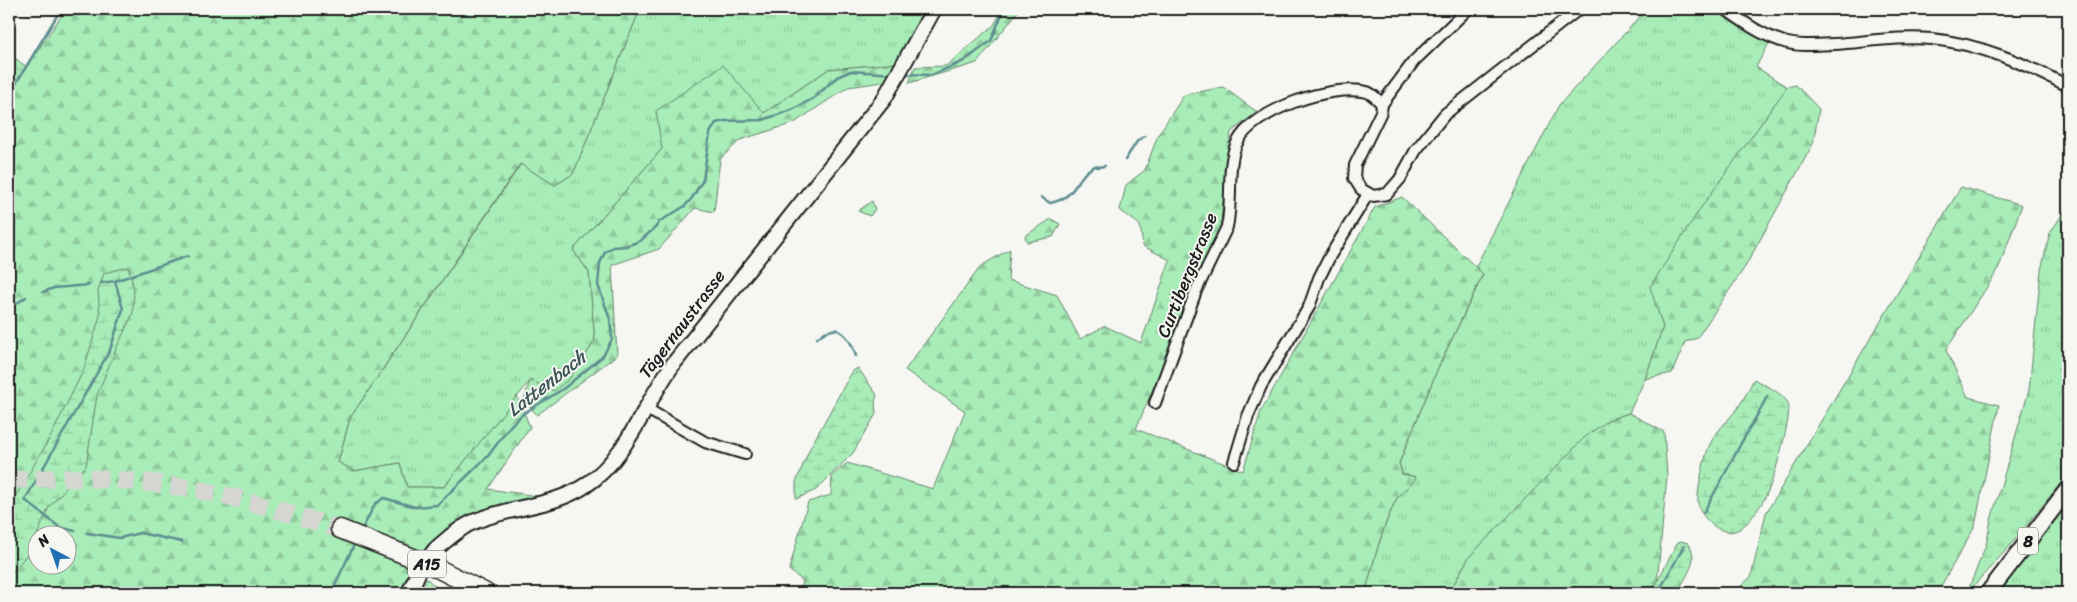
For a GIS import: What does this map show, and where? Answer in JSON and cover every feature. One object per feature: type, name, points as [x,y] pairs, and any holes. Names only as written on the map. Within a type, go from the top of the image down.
[{"type":"highway","name":"A15","points":[[353,534],[431,565],[486,593]]},
{"type":"main road","name":"8","points":[[1988,593],[2068,489]]},
{"type":"street","name":"Tägernaustrasse","points":[[409,593],[419,571],[435,550],[454,533],[470,523],[490,516],[558,498],[586,485],[610,464],[627,442],[645,408],[674,363],[884,100],[934,9]]},
{"type":"street","points":[[1468,9],[1414,60],[1382,104],[1381,112],[1353,170],[1356,182],[1368,194],[1378,197],[1392,191],[1416,150],[1445,114],[1579,9]]},
{"type":"street","points":[[1725,9],[1753,28],[1782,42],[1810,45],[1909,39],[1953,42],[1986,50],[2010,59],[2068,86]]},
{"type":"street","name":"Curtibergstrasse","points":[[1155,403],[1196,292],[1227,227],[1230,216],[1233,154],[1241,135],[1256,121],[1294,101],[1358,91],[1368,92],[1382,104]]},
{"type":"street","points":[[1234,462],[1248,416],[1261,386],[1309,307],[1319,278],[1330,256],[1368,194]]},
{"type":"street","points":[[645,408],[699,440],[745,454]]},
{"type":"green space","points":[[66,9],[640,9],[573,174],[555,185],[520,164],[350,418],[338,462],[354,471],[400,463],[407,487],[444,487],[517,396],[530,427],[488,489],[537,496],[469,515],[428,548],[403,587],[402,593],[9,593],[9,93]]},
{"type":"green space","points":[[640,9],[929,9],[898,63],[829,69],[764,113],[662,149],[573,250],[589,272],[595,341],[570,378],[554,392],[530,381],[444,487],[407,487],[400,463],[354,471],[338,462],[350,418],[521,164],[555,185],[573,174]]},
{"type":"green space","points":[[1003,9],[1020,9],[977,63],[909,83],[915,67],[946,66],[994,25]]},
{"type":"green space","points":[[1647,9],[1715,9],[1769,43],[1756,67],[1787,87],[1651,287],[1663,327],[1645,379],[1629,413],[1608,420],[1469,557],[1449,593],[1365,593],[1378,546],[1391,511],[1398,497],[1416,477],[1402,474],[1399,464],[1438,368],[1483,275],[1476,266],[1559,105]]},
{"type":"green space","points":[[9,54],[27,67],[9,93]]},
{"type":"green space","points":[[898,63],[890,81],[848,87],[794,123],[740,140],[720,159],[714,212],[695,208],[659,249],[612,265],[617,355],[537,415],[524,400],[530,380],[554,391],[570,378],[595,341],[589,272],[573,250],[662,149],[656,111],[723,65],[764,113],[829,69]]},
{"type":"green space","points":[[1796,85],[1819,109],[1813,144],[1745,267],[1697,338],[1685,342],[1672,373],[1645,379],[1663,327],[1650,287],[1698,212],[1787,87]]},
{"type":"green space","points":[[1223,87],[1257,112],[1231,132],[1220,230],[1136,429],[1243,471],[1261,411],[1375,207],[1402,197],[1483,274],[1438,368],[1399,463],[1402,474],[1416,477],[1398,497],[1386,522],[1365,593],[875,593],[853,583],[847,593],[800,593],[803,581],[789,570],[808,502],[831,495],[832,476],[847,463],[933,489],[965,411],[905,370],[981,266],[1010,249],[1008,280],[1057,295],[1080,339],[1105,326],[1141,343],[1170,260],[1143,246],[1140,225],[1120,210],[1126,185],[1145,170],[1158,135],[1184,95]]},
{"type":"green space","points":[[1961,187],[2022,205],[1998,270],[1946,350],[1968,397],[1999,405],[1975,526],[1937,593],[1733,593],[1751,577],[1766,513]]},
{"type":"green space","points":[[872,201],[875,209],[870,216],[858,211]]},
{"type":"green space","points":[[2068,206],[2068,474],[2010,546],[1967,593],[1986,545],[1991,520],[2029,390],[2041,270],[2050,233]]},
{"type":"green space","points":[[1051,219],[1060,224],[1053,237],[1027,242],[1025,236]]},
{"type":"green space","points":[[128,267],[134,288],[133,313],[97,395],[86,466],[49,507],[42,524],[28,524],[28,552],[12,572],[9,568],[9,507],[50,438],[84,369],[100,316],[98,291],[104,273]]},
{"type":"green space","points":[[858,368],[877,395],[875,402],[876,414],[853,453],[816,490],[796,499],[796,482],[810,448],[849,377]]},
{"type":"green space","points":[[1754,379],[1778,392],[1785,399],[1789,409],[1788,419],[1774,474],[1763,501],[1745,525],[1734,531],[1727,531],[1714,526],[1699,508],[1700,484],[1706,456],[1712,440],[1737,409]]},
{"type":"green space","points":[[1629,413],[1664,432],[1667,476],[1657,583],[1651,593],[1449,593],[1469,557],[1584,438],[1608,420]]},
{"type":"green space","points":[[2068,490],[2068,593],[1990,593]]},
{"type":"green space","points":[[1678,542],[1688,543],[1692,549],[1693,556],[1687,575],[1677,593],[1651,593]]},
{"type":"green space","points":[[427,579],[443,593],[419,593]]},
{"type":"waterway","points":[[9,95],[61,9]]},
{"type":"waterway","name":"Lattenbach","points":[[904,74],[932,75],[964,61],[991,41],[1004,9]]},
{"type":"waterway","name":"Lattenbach","points":[[361,531],[375,504],[384,498],[415,507],[437,505],[488,456],[511,425],[524,413],[563,389],[603,356],[612,339],[610,319],[598,285],[600,263],[605,252],[613,247],[626,246],[640,241],[659,222],[685,206],[692,198],[703,180],[710,133],[716,123],[762,120],[792,110],[814,98],[837,77],[851,71],[894,74]]},
{"type":"waterway","points":[[1125,160],[1138,140],[1145,136]]},
{"type":"waterway","points":[[1041,197],[1050,203],[1059,200],[1071,191],[1088,170],[1095,166],[1105,166]]},
{"type":"waterway","points":[[101,283],[115,281],[188,256]]},
{"type":"waterway","points":[[55,524],[25,500],[110,350],[123,309],[115,281]]},
{"type":"waterway","points":[[43,292],[54,288],[89,285]]},
{"type":"waterway","points":[[9,304],[13,306],[26,297]]},
{"type":"waterway","points":[[817,338],[825,332],[836,329],[849,340],[856,356]]},
{"type":"waterway","points":[[1703,513],[1767,396]]},
{"type":"waterway","points":[[87,533],[120,538],[140,533],[182,542]]},
{"type":"waterway","name":"Lattenbach","points":[[336,593],[334,587],[355,543]]},
{"type":"waterway","points":[[1658,593],[1684,546]]},
{"type":"tunnel","points":[[9,480],[66,478],[123,480],[179,487],[248,501],[340,529]]}]
